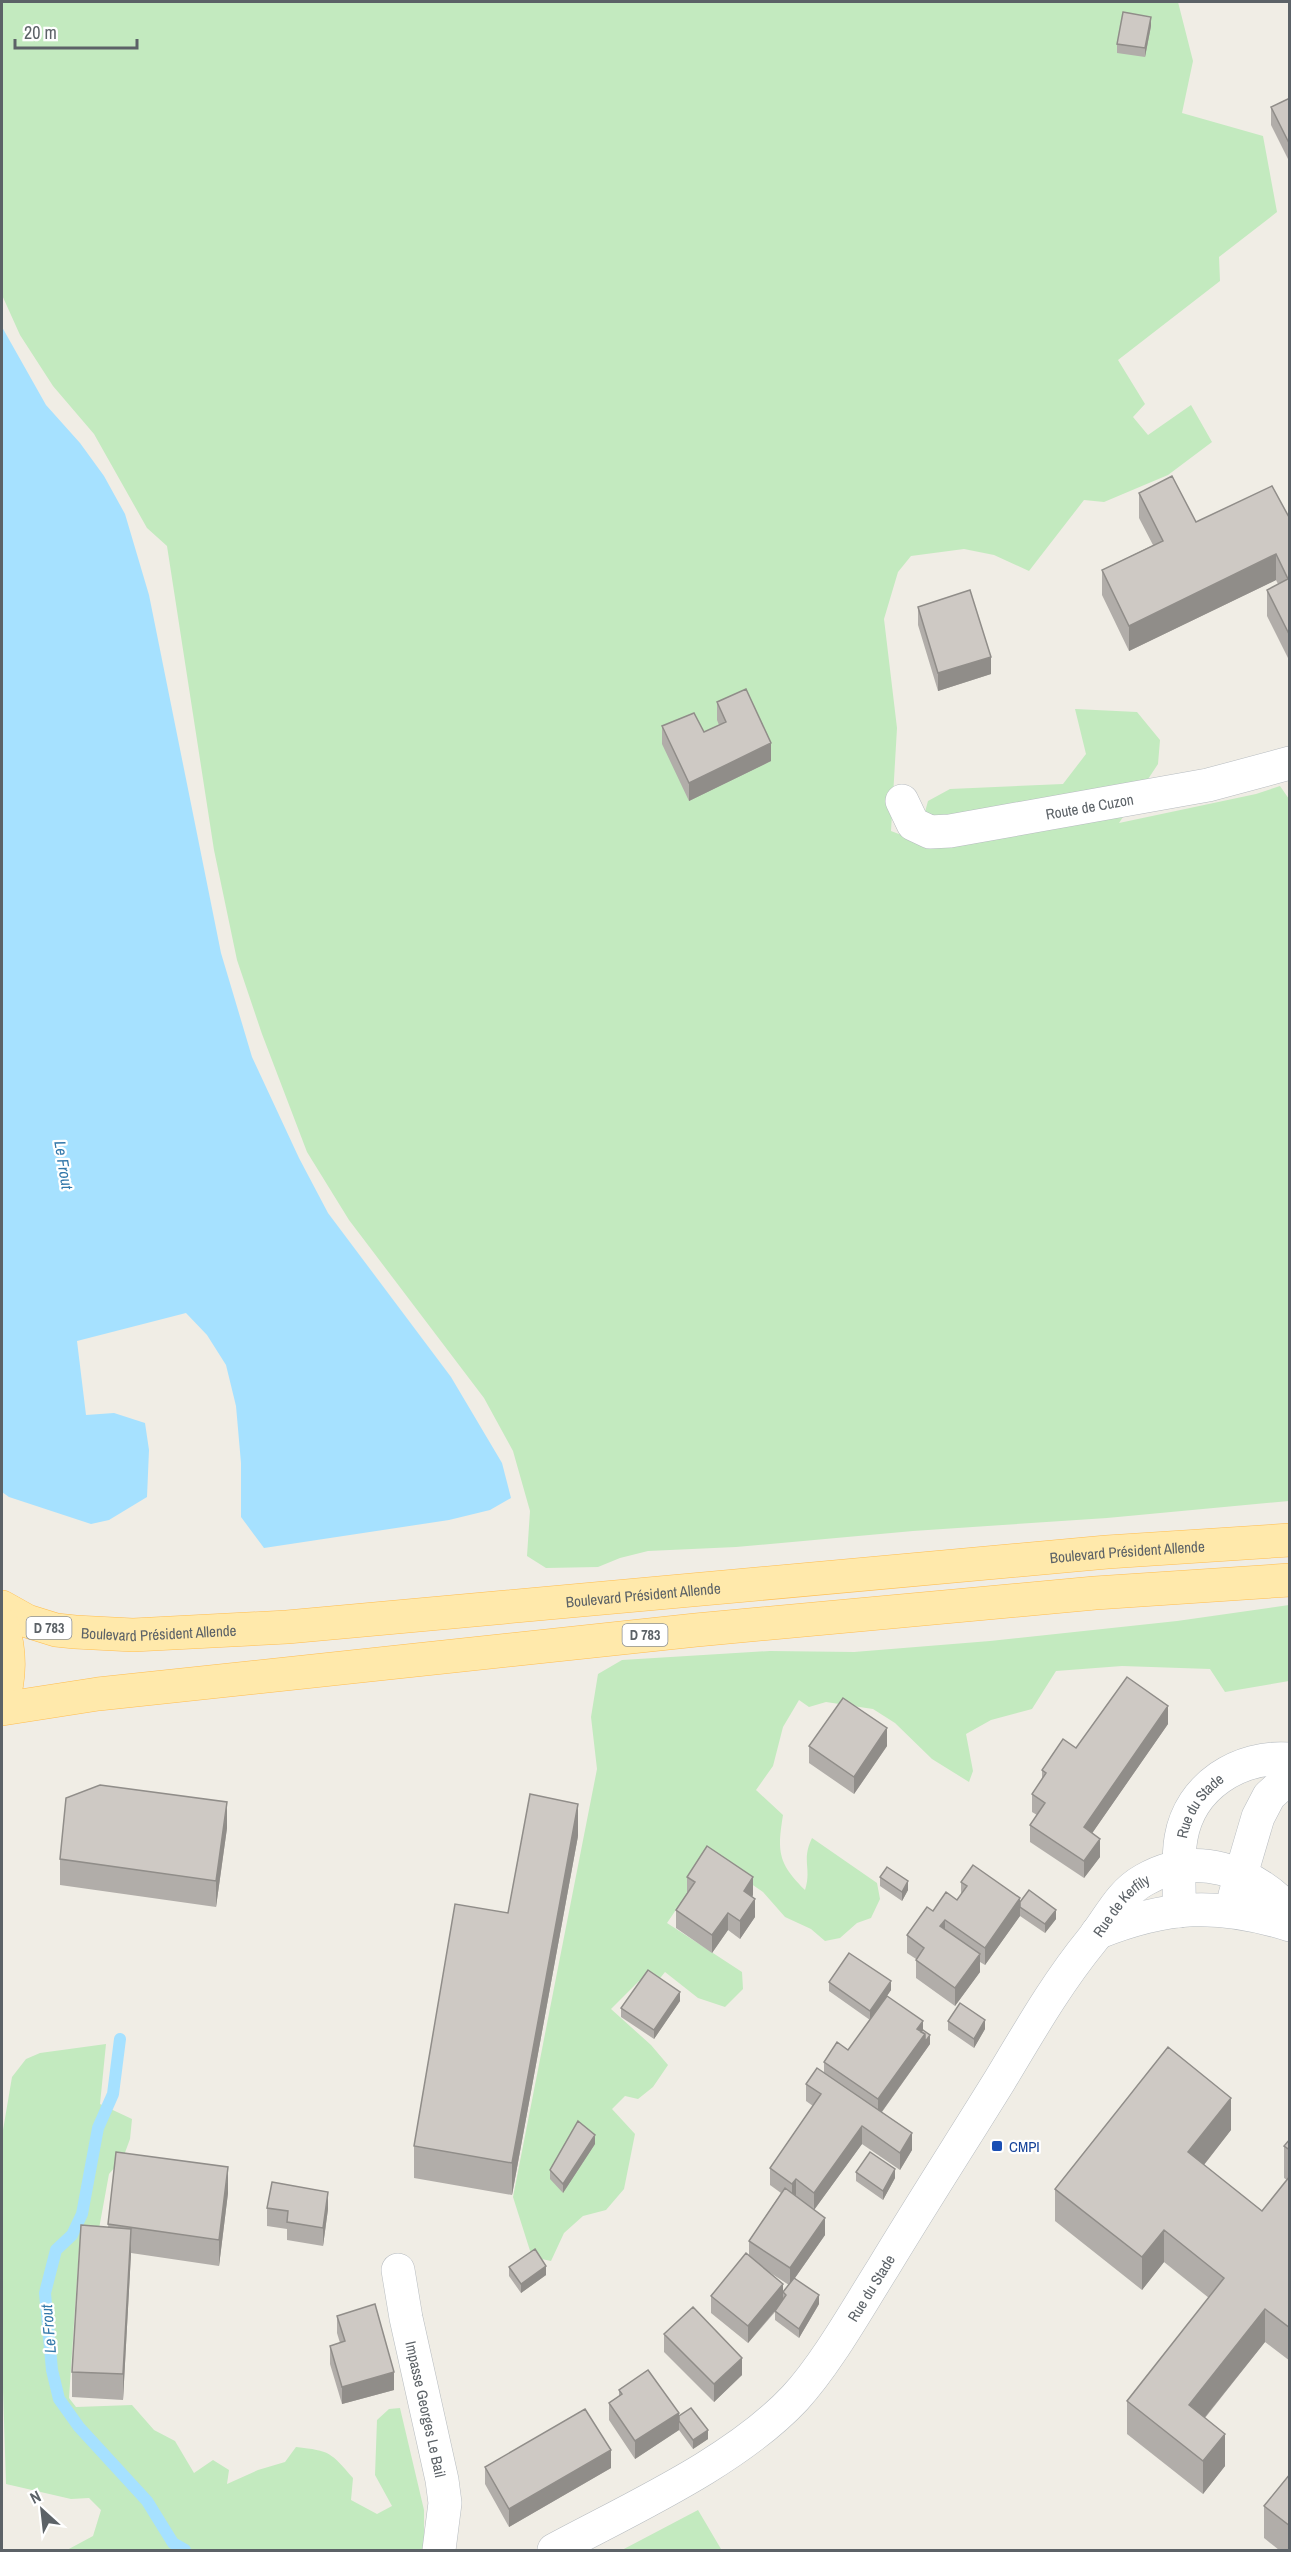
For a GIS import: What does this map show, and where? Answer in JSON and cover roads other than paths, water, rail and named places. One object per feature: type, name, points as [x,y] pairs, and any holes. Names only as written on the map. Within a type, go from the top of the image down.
[{"type":"main road","name":"Boulevard Président Allende","points":[[2,1607],[27,1621],[56,1630],[133,1635],[288,1628],[1107,1552],[1290,1540]]},
{"type":"main road","name":"D 783","points":[[2,1707],[98,1694],[696,1630],[1095,1593],[1290,1580]]},
{"type":"main road","points":[[2,1624],[10,1664],[2,1707]]},
{"type":"street","name":"Route de Cuzon","points":[[902,801],[913,824],[930,832],[950,831],[1208,785],[1290,763]]},
{"type":"street","name":"Rue du Stade","points":[[1179,1911],[1181,1839],[1187,1816],[1197,1798],[1213,1782],[1242,1766],[1279,1758],[1290,1759]]},
{"type":"street","points":[[1231,1910],[1258,1817],[1269,1796],[1290,1778]]},
{"type":"street","name":"Rue de Kerfily","points":[[1097,1933],[1128,1891],[1159,1872],[1180,1866],[1224,1868],[1242,1875],[1272,1893],[1290,1911]]},
{"type":"street","name":"Rue de Kerfily","points":[[1097,1933],[1150,1915],[1179,1911],[1231,1910],[1290,1925]]},
{"type":"street","name":"Rue du Stade","points":[[554,2550],[723,2456],[775,2418],[796,2396],[817,2370],[866,2295],[1048,1999],[1097,1933]]},
{"type":"street","name":"Impasse Georges Le Bail","points":[[398,2270],[406,2318],[442,2480],[445,2513],[439,2550]]},
{"type":"water","points":[[2,327],[46,405],[80,443],[104,476],[125,514],[149,595],[221,953],[252,1057],[299,1158],[328,1213],[451,1377],[502,1463],[511,1498],[490,1510],[449,1520],[264,1548],[241,1517],[241,1463],[236,1406],[226,1365],[207,1335],[186,1313],[77,1341],[86,1415],[114,1413],[145,1423],[149,1450],[147,1497],[109,1520],[91,1524],[9,1497],[2,1492]]},
{"type":"waterway","name":"Le Frout","points":[[120,2039],[113,2094],[98,2128],[82,2214],[72,2235],[56,2250],[45,2293],[52,2370],[59,2399],[79,2427],[147,2501],[173,2543],[185,2550]]},
{"type":"place","name":"CMPI","points":[[997,2146]]}]
